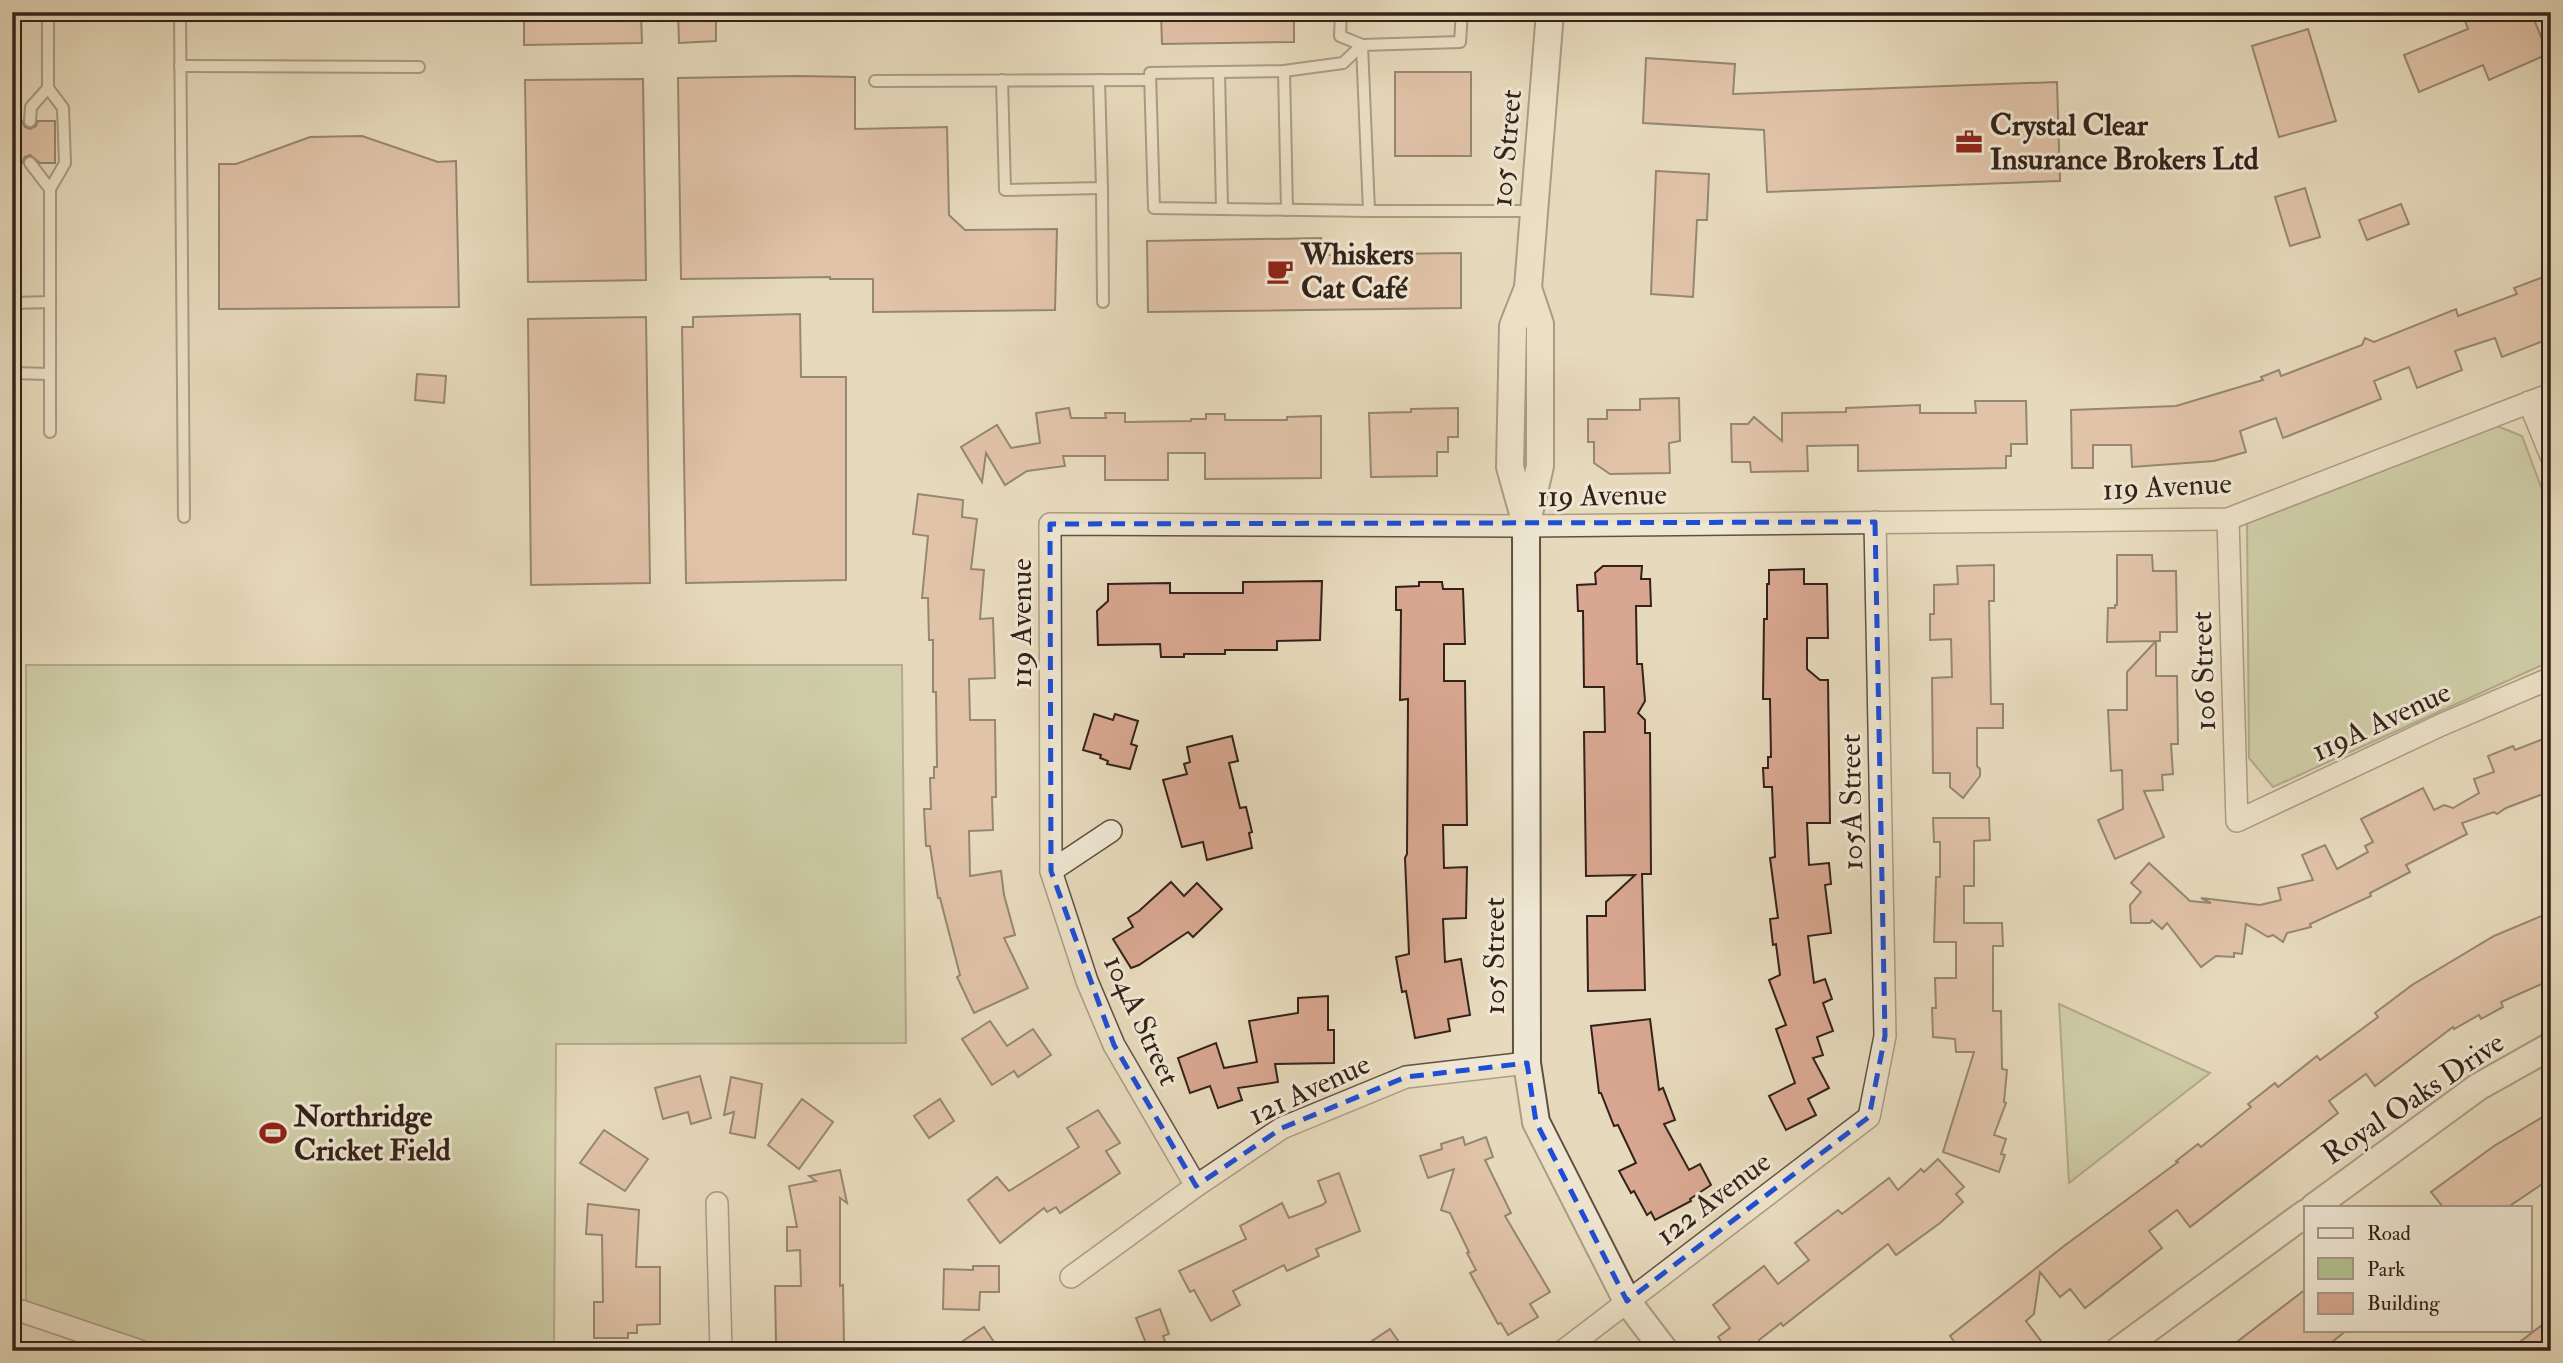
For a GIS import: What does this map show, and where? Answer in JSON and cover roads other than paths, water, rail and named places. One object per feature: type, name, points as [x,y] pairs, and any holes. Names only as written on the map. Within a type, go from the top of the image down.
[{"type":"street","name":"105 Street","points":[[1550,12],[1528,289],[1513,326],[1510,467],[1526,526],[1527,1063],[1536,1122],[1627,1300],[1665,1351]]},
{"type":"street","name":"119 Avenue","points":[[1051,871],[1050,524],[1526,526],[2228,519],[2551,394]]},
{"type":"street","points":[[2529,402],[2551,456]]},
{"type":"street","name":"106 Street","points":[[2228,519],[2237,821]]},
{"type":"street","name":"105A Street","points":[[1875,522],[1885,1036],[1877,1079]]},
{"type":"street","name":"119A Avenue","points":[[2237,821],[2551,677]]},
{"type":"street","points":[[1051,871],[1111,831]]},
{"type":"street","name":"104A Street","points":[[1051,871],[1087,981],[1114,1045],[1196,1186]]},
{"type":"street","name":"Royal Oaks Drive","points":[[2315,1206],[2478,1087],[2551,1046]]},
{"type":"street","name":"121 Avenue","points":[[1071,1277],[1196,1186],[1282,1128],[1406,1077],[1527,1063]]},
{"type":"street","name":"122 Avenue","points":[[1563,1351],[1869,1117],[1877,1079]]},
{"type":"street","points":[[717,1203],[721,1351]]},
{"type":"street","points":[[2118,1351],[2304,1214]]},
{"type":"street","points":[[12,1308],[131,1350]]},
{"type":"lane","points":[[48,12],[48,88],[63,108],[65,163],[50,189],[50,432]]},
{"type":"lane","points":[[180,12],[184,517]]},
{"type":"lane","points":[[1340,12],[1340,36],[1362,45],[1460,42],[1462,12]]},
{"type":"lane","points":[[1362,45],[1343,63],[1284,71],[1150,73],[1154,208],[1534,211]]},
{"type":"lane","points":[[1362,45],[1369,211]]},
{"type":"lane","points":[[180,66],[419,66]]},
{"type":"lane","points":[[1284,71],[1287,210]]},
{"type":"lane","points":[[1219,72],[1222,209]]},
{"type":"lane","points":[[1002,80],[1005,190],[1102,188]]},
{"type":"lane","points":[[1099,80],[1103,302]]},
{"type":"lane","points":[[875,81],[1150,80]]},
{"type":"lane","points":[[30,121],[32,107],[48,88]]},
{"type":"lane","points":[[30,163],[50,189]]},
{"type":"lane","points":[[12,303],[50,302]]},
{"type":"lane","points":[[12,373],[50,374]]},
{"type":"place","name":"Crystal Clear Insurance Brokers Ltd","points":[[1969,142]]},
{"type":"place","name":"Whiskers Cat Café","points":[[1280,271]]},
{"type":"place","name":"Northridge Cricket Field","points":[[273,1133]]}]
